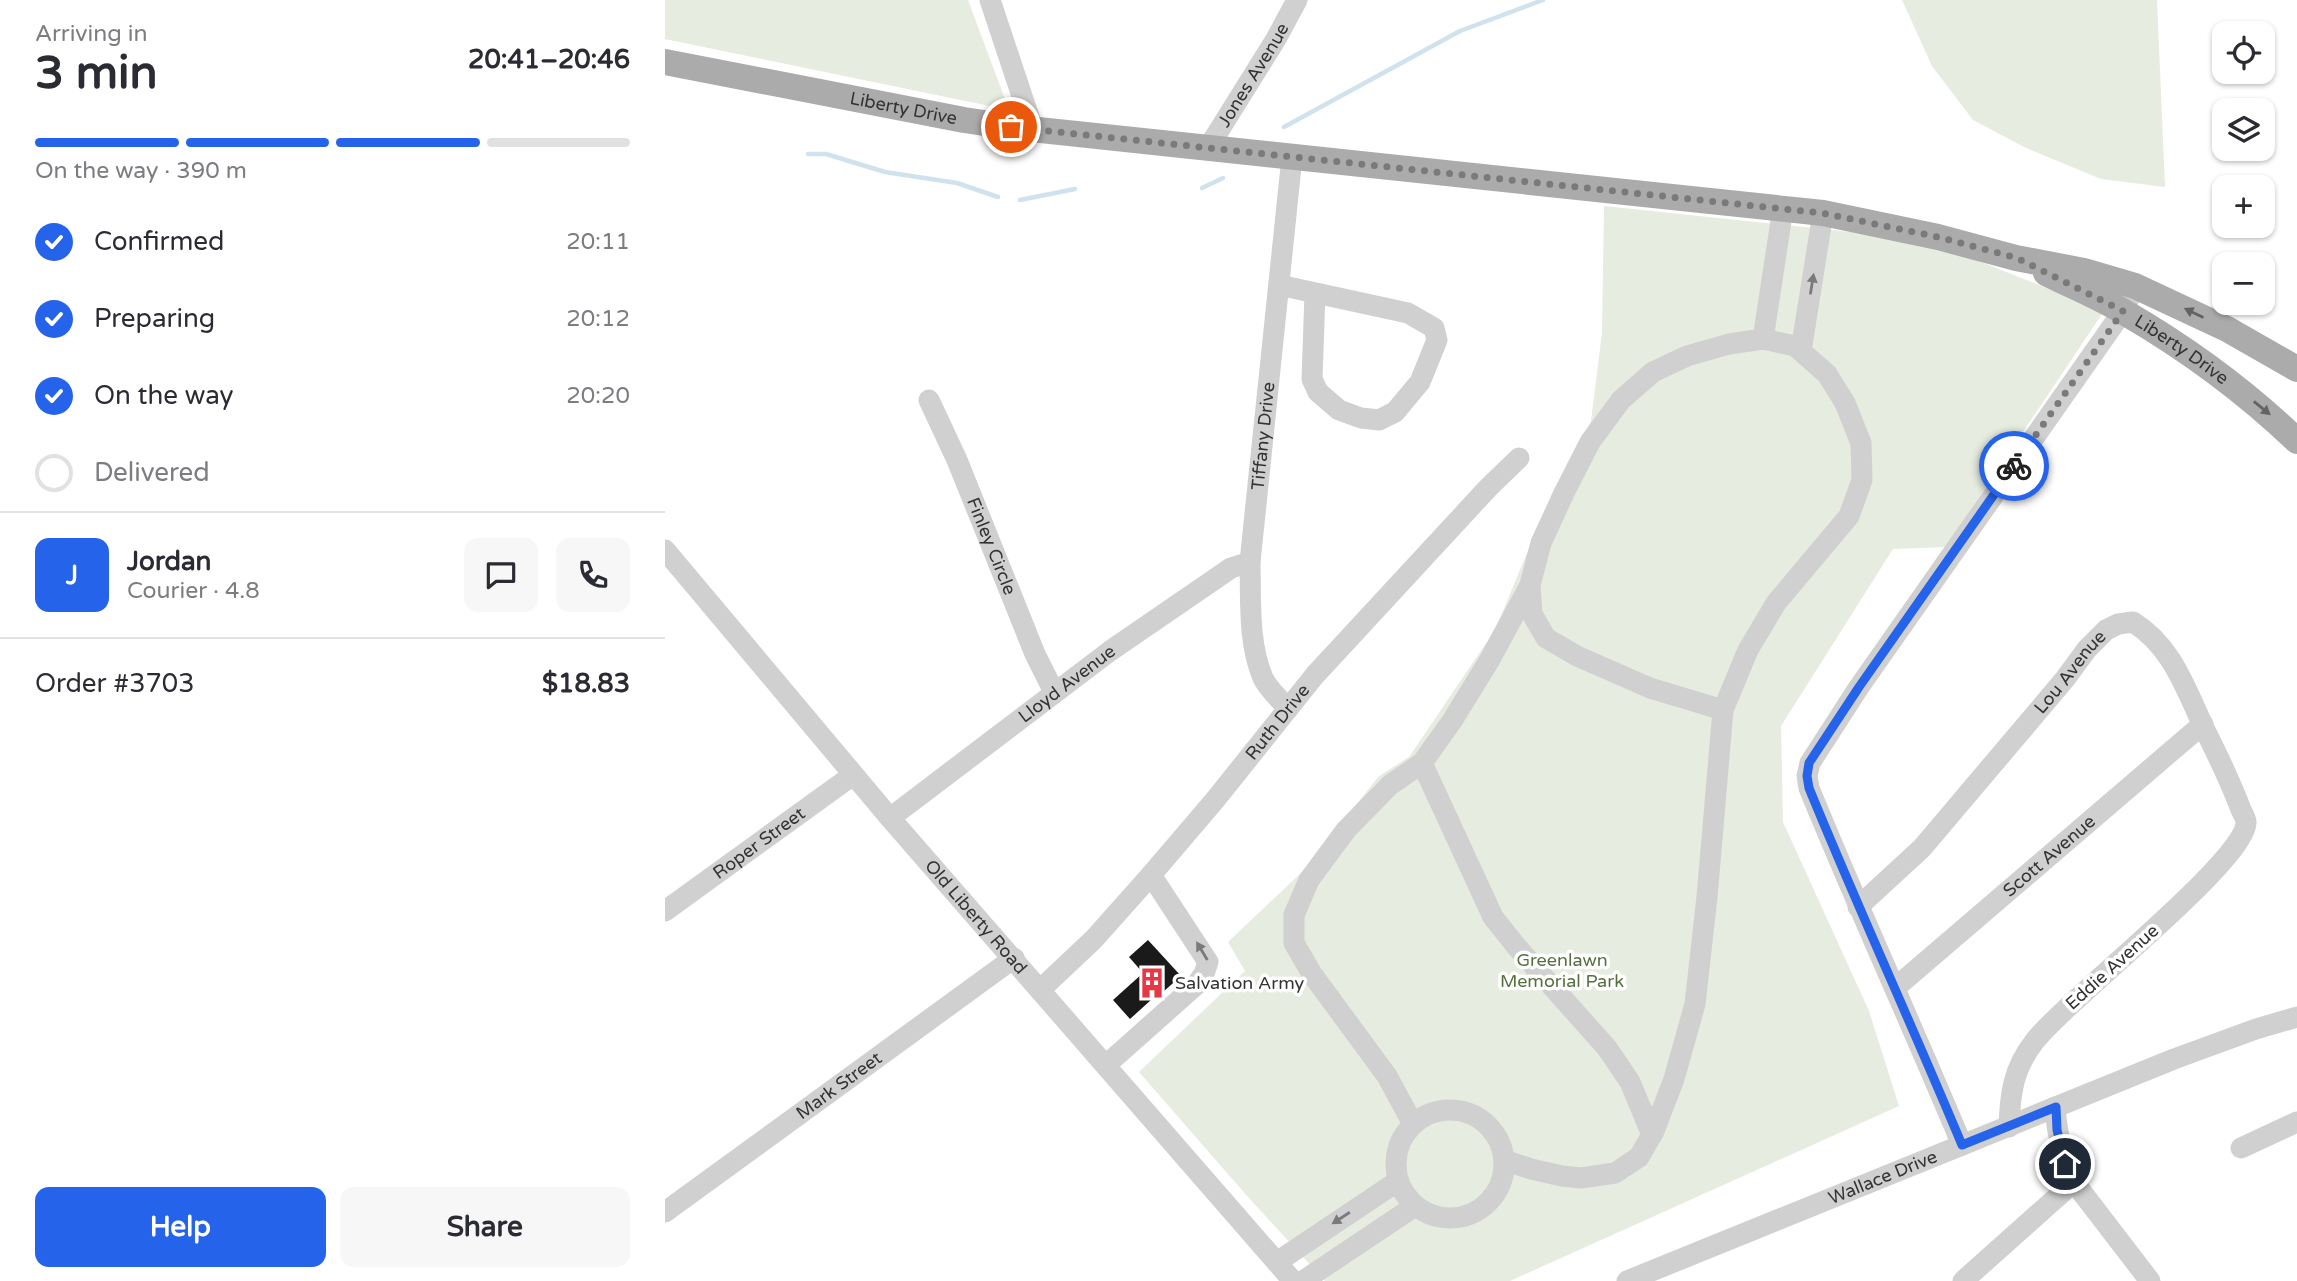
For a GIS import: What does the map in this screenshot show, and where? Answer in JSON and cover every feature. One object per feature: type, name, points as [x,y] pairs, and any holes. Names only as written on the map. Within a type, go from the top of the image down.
[{"type":"main road","name":"Liberty Drive","points":[[665,62],[964,120],[1822,213],[2084,271],[2135,286],[2183,307],[2297,369]]},
{"type":"main road","name":"Liberty Drive","points":[[2017,258],[2123,311],[2203,362],[2268,413],[2297,441]]},
{"type":"main road","points":[[2266,350],[2297,352]]},
{"type":"street","points":[[990,0],[1033,129]]},
{"type":"street","name":"Jones Avenue","points":[[1208,148],[1276,40],[1297,0]]},
{"type":"street","name":"Tiffany Drive","points":[[1288,709],[1264,681],[1256,654],[1250,562],[1292,157]]},
{"type":"street","points":[[1763,339],[1783,208]]},
{"type":"street","points":[[1801,351],[1822,213]]},
{"type":"street","points":[[1279,285],[1408,313],[1434,328],[1437,340],[1420,382],[1395,412],[1379,420],[1361,418],[1339,410],[1318,392],[1311,379],[1315,293]]},
{"type":"street","points":[[1962,1145],[1809,788],[1809,763],[1859,687],[2123,311],[2135,286]]},
{"type":"street","points":[[1413,1124],[1387,1076],[1312,974],[1294,943],[1294,915],[1310,880],[1346,830],[1390,785],[1422,764],[1459,711],[1530,585],[1541,543],[1590,442],[1621,400],[1653,372],[1687,356],[1729,344],[1763,339],[1795,346],[1827,374],[1845,403],[1861,443],[1862,480],[1849,516],[1776,603],[1748,650],[1723,710],[1695,1004],[1674,1079],[1652,1135],[1639,1157],[1615,1173],[1581,1178],[1531,1170],[1504,1160]]},
{"type":"street","name":"Finley Circle","points":[[929,400],[957,460],[1035,654],[1054,692]]},
{"type":"street","name":"Ruth Drive","points":[[1041,989],[1155,881],[1215,800],[1315,675],[1519,458]]},
{"type":"street","name":"Old Liberty Road","points":[[665,550],[853,775],[1289,1276]]},
{"type":"street","name":"Lloyd Avenue","points":[[890,818],[1054,692],[1231,568],[1250,562]]},
{"type":"street","points":[[665,581],[685,572]]},
{"type":"street","points":[[1530,585],[1532,614],[1546,638],[1577,656],[1650,688],[1723,710]]},
{"type":"street","name":"Lou Avenue","points":[[1858,907],[1922,848],[2065,679],[2087,649],[2106,630],[2118,624],[2133,622],[2161,644],[2203,724],[2246,822]]},
{"type":"street","name":"Scott Avenue","points":[[1895,988],[2203,724]]},
{"type":"street","points":[[1422,764],[1493,917],[1516,947],[1607,1048],[1630,1082],[1652,1135]]},
{"type":"street","name":"Roper Street","points":[[665,911],[853,775]]},
{"type":"street","name":"Eddie Avenue","points":[[2009,1126],[2011,1091],[2022,1062],[2034,1042],[2204,881],[2240,840],[2246,822]]},
{"type":"street","points":[[1106,1065],[1196,985],[1208,962],[1155,881]]},
{"type":"street","name":"Mark Street","points":[[665,1212],[1014,958]]},
{"type":"street","name":"Wallace Drive","points":[[1627,1281],[2174,1059],[2297,1017]]},
{"type":"street","points":[[2056,1107],[2060,1144],[2065,1164],[2074,1182],[2150,1281]]},
{"type":"street","points":[[1444,1110],[1461,1111],[1478,1117],[1491,1128],[1500,1143],[1504,1160],[1503,1178],[1495,1195],[1483,1208],[1466,1216],[1448,1218],[1431,1215],[1415,1206],[1398,1181],[1396,1166],[1403,1136],[1413,1124],[1427,1115],[1444,1110]]},
{"type":"street","points":[[2241,1148],[2297,1122]]},
{"type":"street","points":[[1289,1276],[1398,1181]]},
{"type":"street","points":[[1967,1280],[2074,1182]]},
{"type":"street","points":[[1289,1276],[1415,1206]]},
{"type":"green space","points":[[665,0],[968,0],[1009,110],[665,39]]},
{"type":"green space","points":[[1902,0],[2157,0],[2165,187],[2101,179],[2026,148],[1973,120],[1932,66]]},
{"type":"green space","name":"Greenlawn Memorial Park","points":[[1604,206],[1851,232],[1956,252],[2104,311],[1946,547],[1893,549],[1781,726],[1783,822],[1869,1011],[1899,1106],[1510,1281],[1325,1281],[1139,1072],[1245,971],[1228,942],[1303,871],[1379,776],[1409,757],[1495,630],[1532,541],[1591,421],[1602,333]]},
{"type":"building","name":"Salvation Army","points":[[1148,940],[1181,976],[1130,1019],[1113,1000],[1143,973],[1129,957]]},
{"type":"waterway","points":[[1284,127],[1460,31],[1543,0]]},
{"type":"waterway","points":[[808,154],[826,154],[885,172],[957,183],[998,197]]},
{"type":"waterway","points":[[1202,188],[1223,178]]},
{"type":"waterway","points":[[1020,200],[1075,189]]},
{"type":"way so far","points":[[1011,127],[1822,213],[1938,237],[2017,258],[2123,311],[2014,466]]},
{"type":"place","name":"Salvation Army","points":[[1152,983]]},
{"type":"route","points":[[2014,466],[1859,687],[1809,763],[1807,776],[1809,788],[1858,907],[1962,1145],[2056,1107],[2057,1130],[2065,1164]]}]
